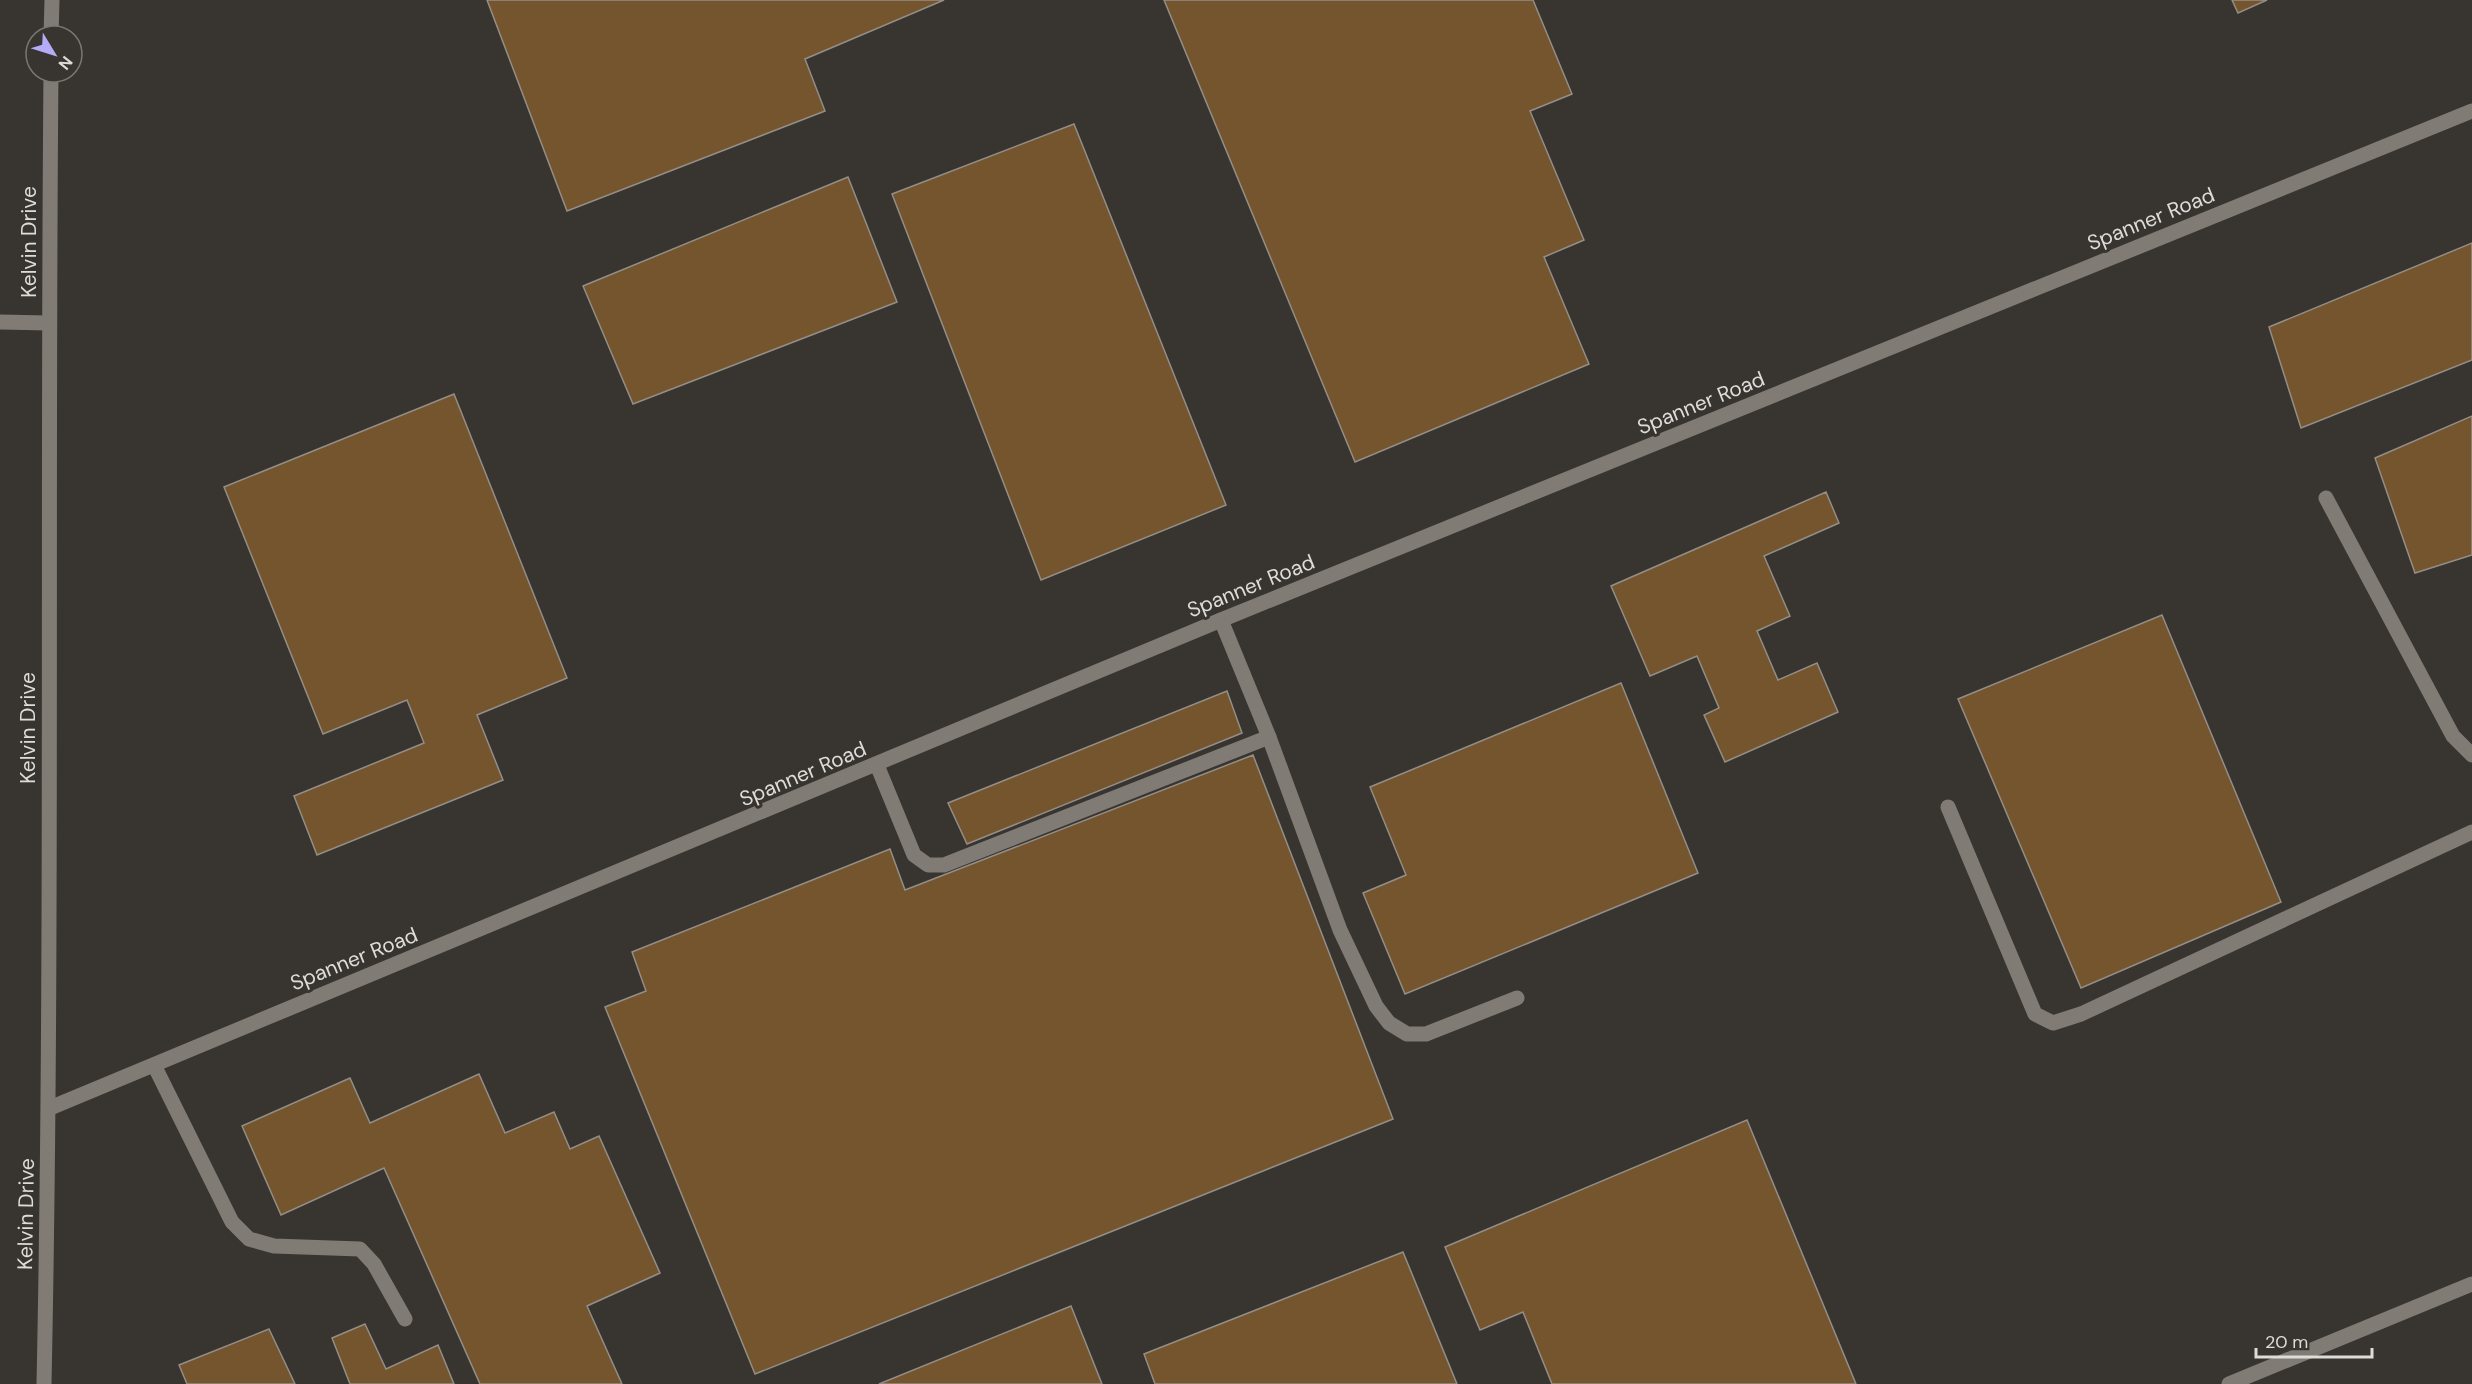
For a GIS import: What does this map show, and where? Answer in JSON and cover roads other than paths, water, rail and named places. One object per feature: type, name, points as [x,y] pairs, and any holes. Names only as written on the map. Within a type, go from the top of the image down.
[{"type":"street","points":[[51,24],[52,0]]},
{"type":"street","name":"Kelvin Drive","points":[[44,1384],[50,1108],[51,84]]},
{"type":"street","name":"Spanner Road","points":[[50,1108],[1221,620],[2472,111]]},
{"type":"street","points":[[0,322],[49,323]]},
{"type":"street","points":[[2326,498],[2453,736],[2472,755]]},
{"type":"street","points":[[1221,620],[1269,737],[1340,930],[1376,1006],[1389,1023],[1407,1034],[1426,1034],[1517,998]]},
{"type":"street","points":[[877,765],[914,855],[928,865],[944,865],[1269,737]]},
{"type":"street","points":[[1948,807],[2035,1014],[2053,1023],[2092,1009],[2472,832]]},
{"type":"street","points":[[154,1065],[232,1222],[249,1239],[274,1246],[360,1248],[374,1264],[405,1319]]},
{"type":"street","points":[[2229,1384],[2472,1284]]}]
